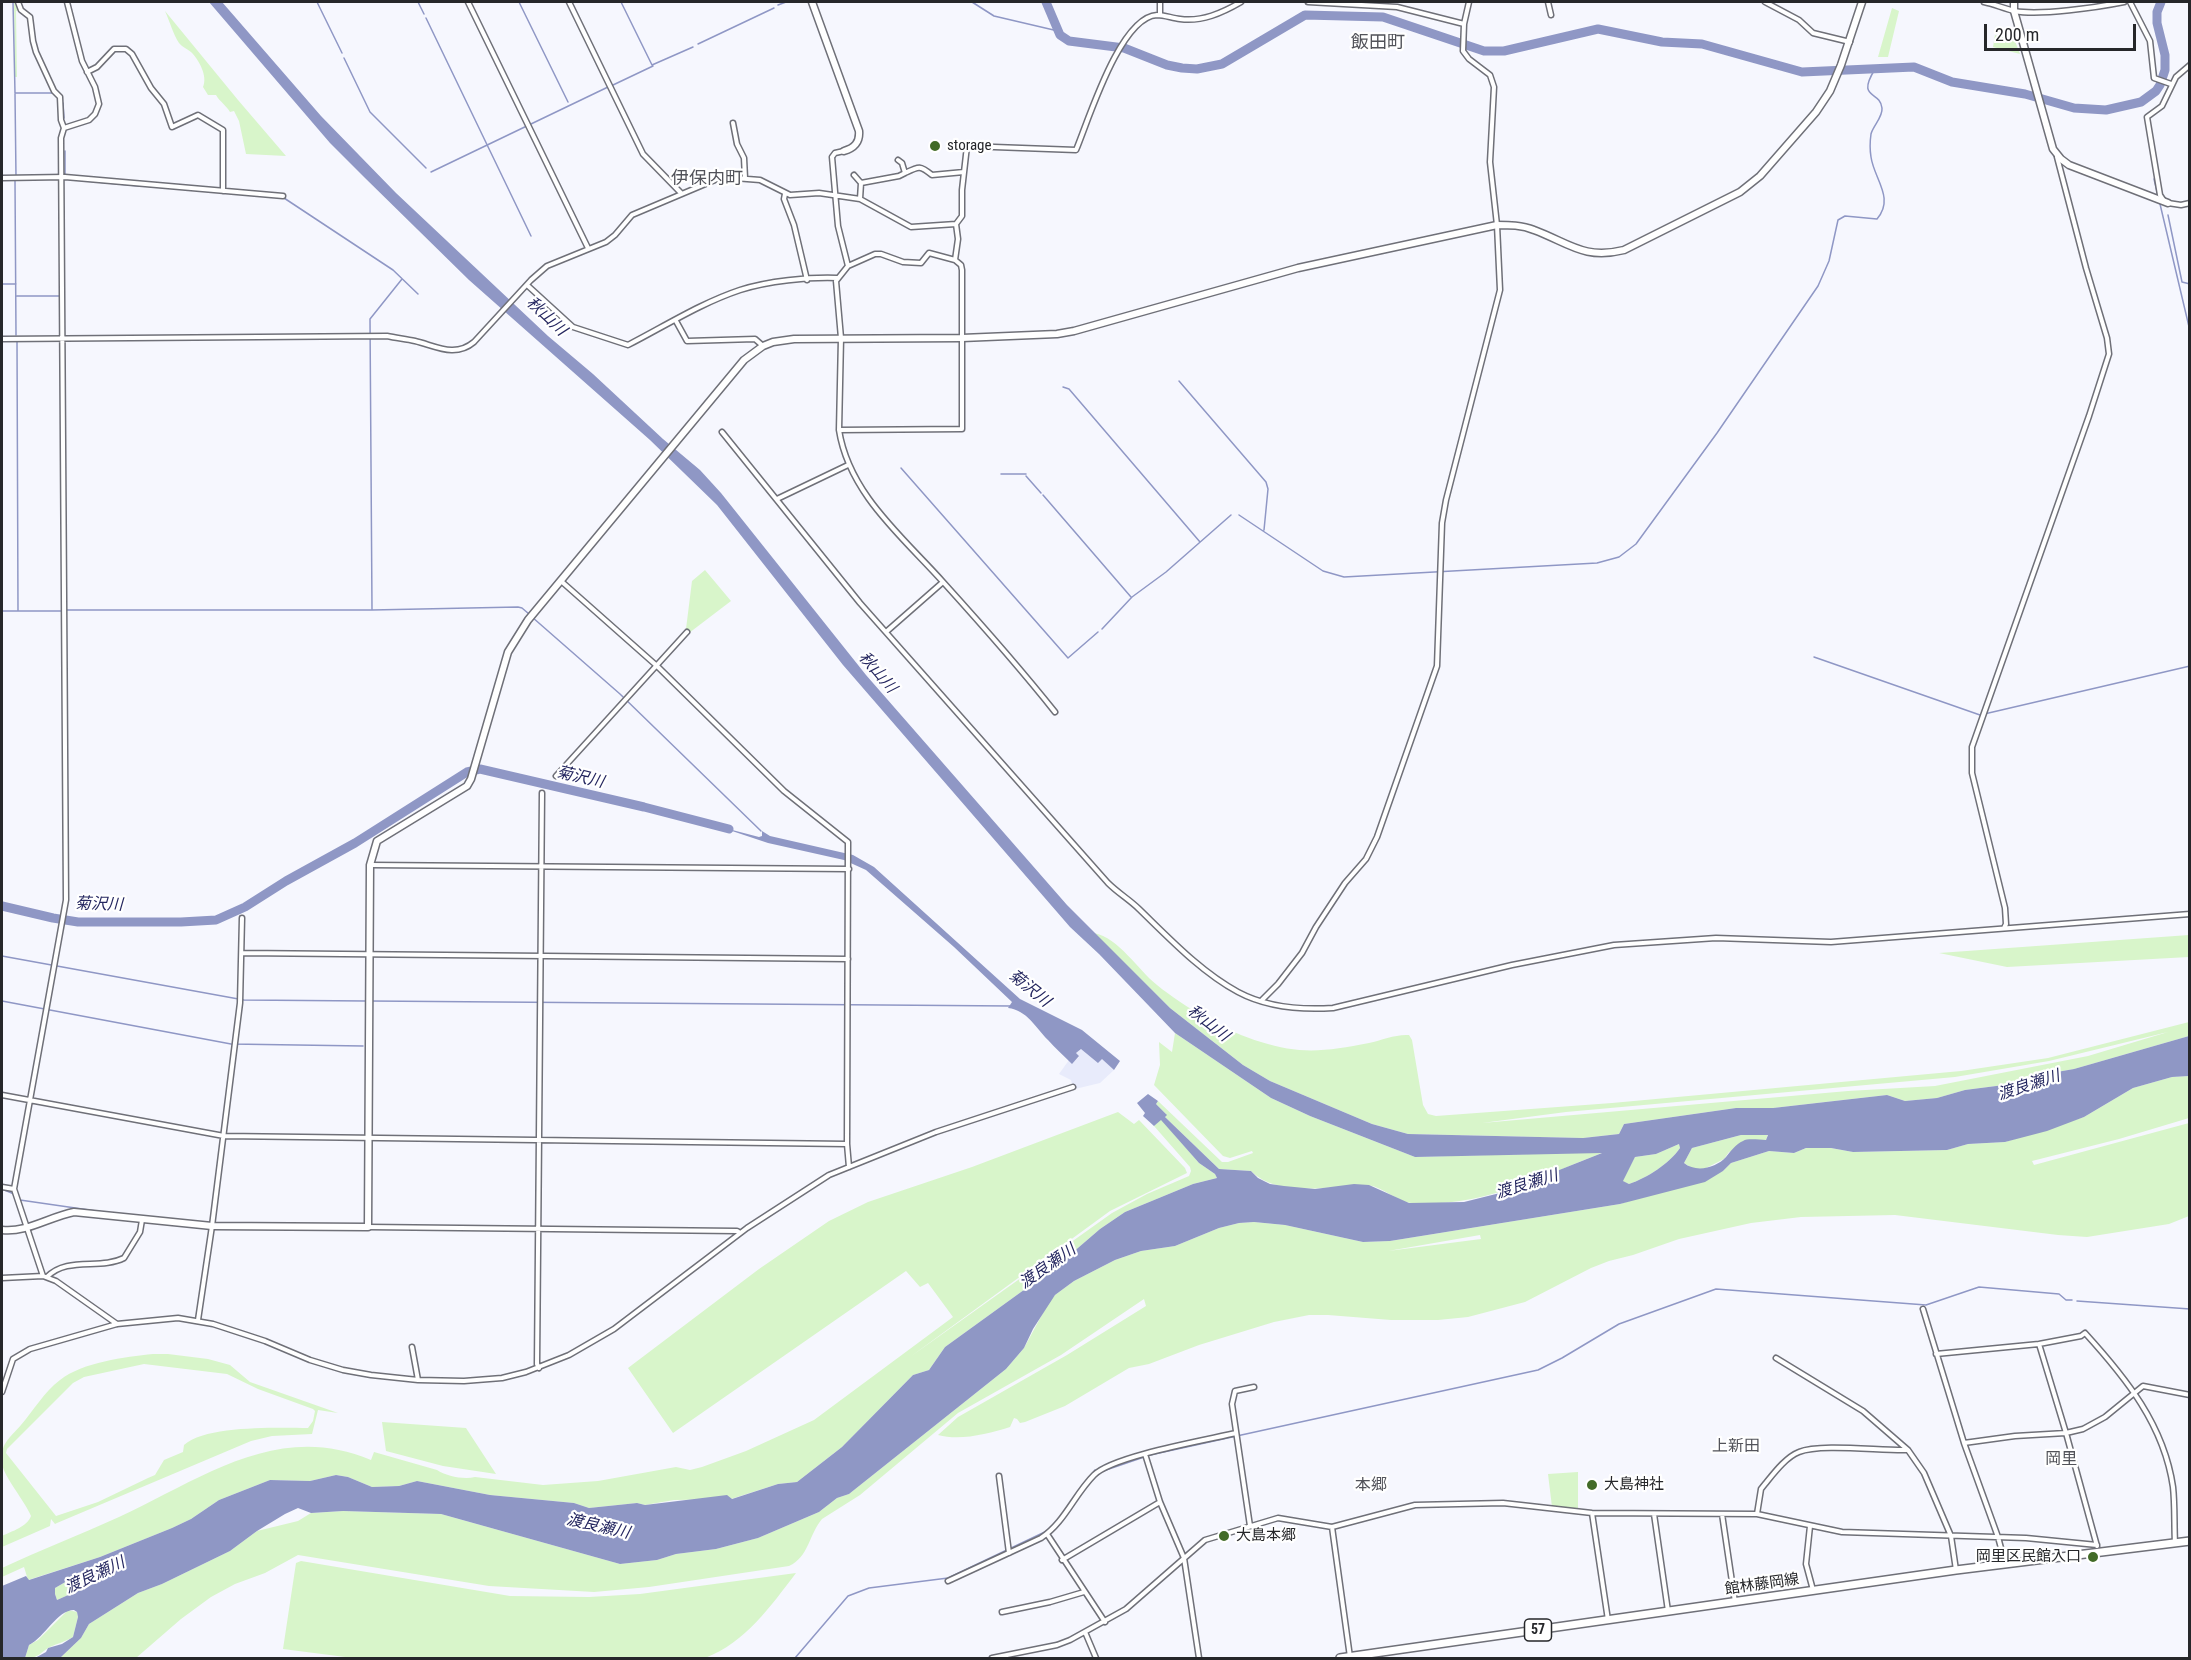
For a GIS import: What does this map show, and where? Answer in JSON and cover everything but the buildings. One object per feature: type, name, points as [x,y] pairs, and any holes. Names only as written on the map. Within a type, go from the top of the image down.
[{"type":"main road","name":"館林藤岡線","points":[[1340,1659],[2098,1549],[2190,1541]]},
{"type":"street","points":[[18,2],[21,10],[30,16],[33,44],[54,91],[60,97],[61,120],[64,128],[61,138],[65,911],[14,1189],[45,1276],[56,1281],[117,1324]]},
{"type":"street","points":[[64,128],[89,120],[98,109],[98,95],[82,61],[67,2]]},
{"type":"street","points":[[468,2],[588,248]]},
{"type":"street","points":[[569,2],[643,154],[681,193]]},
{"type":"street","points":[[812,2],[859,131],[859,138],[855,145],[835,153],[832,157],[838,226],[848,266]]},
{"type":"street","points":[[1160,2],[1160,15]]},
{"type":"street","points":[[955,260],[958,239],[956,224],[962,216],[967,146],[1076,150],[1118,51],[1140,22],[1151,16],[1160,15],[1182,19],[1210,16],[1241,2]]},
{"type":"street","points":[[1308,2],[1397,7],[1464,24]]},
{"type":"street","points":[[1262,1000],[1278,984],[1302,953],[1345,883],[1366,859],[1377,837],[1437,666],[1442,523],[1499,297],[1497,225],[1490,162],[1494,87],[1490,75],[1468,59],[1463,51],[1462,37],[1469,2]]},
{"type":"street","points":[[1548,2],[1551,15]]},
{"type":"street","points":[[1765,2],[1799,20],[1813,33],[1850,42]]},
{"type":"street","points":[[368,1227],[370,865],[377,841],[467,786],[508,652],[528,620],[739,366],[763,346],[783,340],[963,338],[1057,334],[1298,268],[1497,225],[1515,225],[1533,229],[1589,253],[1612,253],[1624,250],[1740,192],[1760,176],[1816,112],[1830,91],[1850,42],[1862,2]]},
{"type":"street","points":[[1984,2],[2014,11],[2048,12],[2124,2]]},
{"type":"street","points":[[2004,928],[2005,908],[1972,773],[1971,747],[2109,354],[2107,338],[2057,155],[2014,11],[2014,2]]},
{"type":"street","points":[[2130,2],[2150,41],[2154,78],[2170,84]]},
{"type":"street","points":[[87,72],[97,67],[114,49],[126,49],[132,54],[151,88],[164,104],[172,127],[198,114],[224,130],[223,191]]},
{"type":"street","points":[[2166,202],[2160,195],[2147,117],[2162,106],[2170,84],[2180,72],[2190,65]]},
{"type":"street","points":[[733,123],[737,144],[745,160],[745,178]]},
{"type":"street","points":[[2057,155],[2069,165],[2166,202],[2181,205],[2190,203]]},
{"type":"street","points":[[898,160],[902,163],[905,173]]},
{"type":"street","points":[[861,183],[899,176],[916,168],[924,168],[932,175],[964,171]]},
{"type":"street","points":[[854,175],[861,183],[860,200]]},
{"type":"street","points":[[2,178],[62,177],[283,196]]},
{"type":"street","points":[[2,339],[387,336],[452,351],[469,346],[536,275],[554,262],[610,240],[632,215],[722,177],[765,182],[785,194],[796,196],[815,193],[836,194],[860,200],[911,227],[956,224]]},
{"type":"street","points":[[785,194],[784,199],[794,225],[807,280]]},
{"type":"street","points":[[839,430],[962,429],[961,264],[955,260],[929,253],[921,263],[903,262],[875,254],[848,266],[838,279],[841,338],[839,430],[848,465],[856,481],[888,522],[1055,712]]},
{"type":"street","points":[[526,286],[573,327],[628,345],[717,299],[750,287],[823,278],[838,279]]},
{"type":"street","points":[[676,321],[687,341],[755,339],[763,346]]},
{"type":"street","points":[[722,432],[825,562],[1116,891],[1132,902],[1181,950],[1239,993],[1288,1007],[1333,1008],[1512,965],[1614,945],[1716,938],[1831,942],[2004,928],[2050,927],[2190,914]]},
{"type":"street","points":[[777,499],[848,465]]},
{"type":"street","points":[[561,581],[657,666],[784,791],[843,837],[849,848],[847,1144],[849,1167]]},
{"type":"street","points":[[886,632],[943,582]]},
{"type":"street","points":[[556,776],[687,633]]},
{"type":"street","points":[[539,1368],[537,1364],[542,794]]},
{"type":"street","points":[[370,865],[849,867]]},
{"type":"street","points":[[198,1320],[240,1003],[242,918]]},
{"type":"street","points":[[242,953],[848,959]]},
{"type":"street","points":[[2,1392],[13,1359],[17,1355],[39,1346],[117,1324],[178,1318],[198,1320],[265,1341],[310,1360],[343,1370],[418,1380],[488,1380],[513,1376],[569,1355],[614,1329],[740,1233],[818,1181],[936,1132],[1073,1087]]},
{"type":"street","points":[[2,1095],[224,1136],[847,1144]]},
{"type":"street","points":[[2,1187],[14,1189]]},
{"type":"street","points":[[2,1230],[27,1228],[56,1215],[74,1212],[212,1226],[737,1231],[740,1233]]},
{"type":"street","points":[[2,1278],[45,1276],[66,1266],[105,1264],[124,1258],[140,1232],[142,1219]]},
{"type":"street","points":[[1923,1309],[1964,1443],[1998,1537],[2005,1564]]},
{"type":"street","points":[[1936,1354],[2039,1344],[2081,1336],[2085,1333],[2135,1391],[2162,1440],[2172,1486],[2175,1543]]},
{"type":"street","points":[[992,1659],[1014,1657],[1064,1643],[1105,1622],[1138,1599],[1205,1540],[1284,1518],[1332,1527],[1421,1504],[1503,1503],[1592,1513],[1757,1514],[1842,1532],[2026,1538],[2098,1549],[2039,1344]]},
{"type":"street","points":[[412,1347],[418,1380]]},
{"type":"street","points":[[1776,1358],[1863,1411],[1908,1450],[1924,1473],[1951,1536],[1956,1570]]},
{"type":"street","points":[[1964,1443],[2014,1436],[2066,1433],[2098,1422],[2143,1386],[2190,1395]]},
{"type":"street","points":[[1250,1526],[1232,1404],[1235,1391],[1254,1387]]},
{"type":"street","points":[[948,1581],[1047,1534],[1058,1525],[1098,1472],[1145,1454],[1236,1433]]},
{"type":"street","points":[[1757,1514],[1761,1489],[1789,1459],[1801,1451],[1908,1450]]},
{"type":"street","points":[[1145,1454],[1160,1502],[1184,1558],[1199,1659]]},
{"type":"street","points":[[999,1476],[1009,1553]]},
{"type":"street","points":[[1062,1560],[1160,1502]]},
{"type":"street","points":[[1592,1513],[1608,1621]]},
{"type":"street","points":[[1654,1514],[1668,1612]]},
{"type":"street","points":[[1722,1514],[1736,1602]]},
{"type":"street","points":[[1810,1526],[1805,1557],[1813,1591]]},
{"type":"street","points":[[1332,1527],[1350,1657]]},
{"type":"street","points":[[1047,1534],[1105,1622]]},
{"type":"street","points":[[1002,1612],[1084,1592]]},
{"type":"street","points":[[1085,1632],[1096,1659]]},
{"type":"shaded area","points":[[1081,1049],[1102,1058],[1114,1070],[1100,1083],[1075,1089],[1071,1080],[1059,1074],[1069,1060],[1072,1063],[1079,1057],[1076,1053]]},
{"type":"green space","points":[[14,2],[18,10],[16,11],[17,77],[15,77]]},
{"type":"green space","points":[[1892,8],[1899,11],[1888,57],[1878,57]]},
{"type":"green space","points":[[165,11],[286,156],[246,154],[239,121],[234,111],[230,112],[216,95],[208,95],[203,87],[204,73],[200,64],[191,52],[179,43]]},
{"type":"green space","points":[[1995,35],[2015,41],[2020,54],[1993,47]]},
{"type":"green space","points":[[705,570],[731,601],[689,633],[686,629],[692,581]]},
{"type":"green space","points":[[1094,933],[1120,947],[1157,985],[1180,1002],[1206,1018],[1248,1038],[1289,1049],[1315,1050],[1340,1048],[1409,1035],[1412,1040],[1423,1105],[1428,1114],[1436,1116],[1612,1103],[1961,1071],[2048,1058],[2189,1022],[2189,1036],[2074,1069],[2029,1077],[2004,1085],[1965,1090],[1937,1098],[1905,1101],[1887,1095],[1773,1108],[1736,1108],[1624,1124],[1619,1134],[1583,1138],[1408,1134],[1372,1124],[1270,1081],[1243,1065],[1170,1008]],"holes":[[[2168,1032],[2088,1056],[1935,1086],[1848,1091],[1482,1123],[1566,1112],[1955,1077],[2049,1061]]]},
{"type":"green space","points":[[2189,935],[2189,957],[2007,967],[1939,953]]},
{"type":"green space","points":[[1175,1033],[1271,1098],[1310,1116],[1415,1157],[1604,1152],[1510,1189],[1462,1201],[1412,1203],[1365,1185],[1290,1188],[1275,1185],[1251,1171],[1219,1169],[1164,1116],[1166,1114],[1156,1104],[1158,1101],[1222,1162],[1253,1153],[1252,1151],[1230,1158],[1223,1156],[1154,1085],[1160,1065],[1159,1042],[1172,1052]]},
{"type":"green space","points":[[2189,1076],[2189,1118],[2032,1161],[2034,1165],[2189,1123],[2189,1216],[2169,1224],[2087,1237],[1895,1215],[1801,1217],[1751,1223],[1679,1239],[1609,1261],[1525,1302],[1468,1317],[1438,1320],[1391,1320],[1309,1315],[1274,1322],[1199,1345],[1149,1364],[1129,1368],[1065,1406],[1025,1422],[1020,1423],[1014,1418],[1010,1427],[974,1436],[938,1435],[958,1417],[1067,1355],[1146,1306],[1144,1299],[1061,1355],[958,1413],[860,1495],[822,1519],[801,1557],[789,1566],[649,1587],[594,1592],[489,1586],[298,1555],[265,1573],[235,1584],[211,1597],[181,1619],[136,1658],[60,1658],[81,1638],[89,1624],[138,1593],[230,1551],[257,1531],[298,1521],[311,1513],[343,1511],[441,1514],[620,1564],[716,1549],[758,1538],[819,1512],[837,1498],[849,1494],[1006,1369],[1024,1348],[1050,1300],[1074,1281],[1115,1260],[1141,1251],[1175,1246],[1219,1228],[1254,1222],[1285,1225],[1363,1242],[1390,1241],[1620,1204],[1723,1171],[1731,1163],[1769,1151],[1794,1153],[1806,1148],[1831,1148],[1853,1152],[1947,1150],[1968,1144],[2005,1142],[2084,1117],[2133,1088],[2172,1077]],"holes":[[[1480,1235],[1481,1239],[1388,1251]]]},
{"type":"green space","points":[[1118,1112],[1134,1124],[1139,1120],[1185,1168],[1187,1173],[1110,1211],[910,1357],[1112,1213],[1147,1194],[1189,1176],[1190,1167],[1154,1126],[1161,1119],[1199,1163],[1217,1178],[1193,1184],[1125,1212],[1100,1229],[1057,1266],[945,1347],[929,1370],[913,1375],[842,1447],[797,1482],[778,1484],[731,1499],[674,1500],[645,1505],[637,1503],[589,1508],[574,1503],[490,1495],[417,1481],[399,1486],[372,1487],[348,1477],[336,1475],[310,1481],[270,1480],[219,1500],[191,1519],[172,1528],[100,1557],[28,1580],[24,1567],[2,1577],[2,1568],[119,1517],[210,1472],[241,1459],[272,1450],[304,1447],[337,1449],[371,1460],[374,1452],[455,1477],[475,1477],[543,1485],[598,1481],[676,1467],[690,1470],[746,1451],[814,1420],[953,1317],[928,1283],[920,1287],[906,1271],[673,1433],[628,1368],[759,1269],[829,1221],[868,1202],[972,1167]]},
{"type":"green space","points":[[1768,1134],[1766,1140],[1729,1152],[1724,1159],[1702,1170],[1695,1170],[1684,1163],[1692,1148],[1741,1135]]},
{"type":"green space","points":[[1679,1144],[1680,1148],[1670,1160],[1657,1170],[1629,1184],[1622,1181],[1635,1157],[1656,1154]]},
{"type":"green space","points":[[153,1354],[208,1359],[230,1365],[250,1382],[338,1413],[318,1410],[312,1434],[272,1436],[251,1441],[55,1524],[51,1519],[50,1526],[2,1547],[2,1536],[23,1526],[31,1516],[2,1464],[2,1451],[6,1442],[49,1390],[69,1374],[105,1361]],"holes":[[[144,1364],[227,1374],[258,1389],[313,1409],[315,1411],[313,1421],[308,1428],[243,1429],[209,1434],[195,1439],[184,1445],[183,1452],[164,1460],[155,1475],[98,1502],[56,1516],[6,1453],[7,1449],[73,1383],[84,1377]]]},
{"type":"green space","points":[[382,1422],[466,1428],[496,1474],[443,1466],[386,1451]]},
{"type":"green space","points":[[1578,1472],[1578,1510],[1552,1507],[1548,1474]]},
{"type":"green space","points":[[301,1561],[510,1596],[589,1597],[640,1594],[796,1573],[767,1611],[745,1633],[733,1643],[705,1658],[353,1658],[283,1649],[296,1563]]},
{"type":"green space","points":[[88,1576],[96,1579],[93,1584],[57,1600],[55,1588],[74,1577]]},
{"type":"green space","points":[[68,1610],[77,1612],[78,1617],[73,1637],[50,1647],[37,1656],[25,1658],[29,1645],[38,1640]]},
{"type":"water","name":"渡良瀬川","points":[[209,2],[222,2],[321,116],[396,193],[548,336],[700,470],[721,493],[866,675],[1067,905],[1170,1008],[1243,1065],[1270,1081],[1372,1124],[1408,1134],[1583,1138],[1619,1134],[1624,1124],[1736,1108],[1773,1108],[1887,1095],[1905,1101],[1937,1098],[1965,1090],[2004,1085],[2028,1077],[2074,1069],[2189,1036],[2189,1076],[2172,1077],[2133,1088],[2084,1117],[2047,1131],[2005,1142],[1968,1144],[1947,1150],[1853,1152],[1831,1148],[1806,1148],[1794,1153],[1769,1151],[1731,1163],[1705,1182],[1620,1204],[1390,1241],[1363,1242],[1285,1225],[1254,1222],[1219,1228],[1175,1246],[1141,1251],[1115,1260],[1074,1281],[1055,1295],[1033,1329],[1024,1348],[1006,1369],[849,1494],[837,1498],[819,1512],[758,1538],[716,1549],[620,1564],[441,1514],[343,1511],[311,1513],[298,1508],[257,1531],[230,1551],[138,1593],[89,1624],[81,1638],[60,1658],[35,1658],[46,1652],[48,1648],[62,1644],[73,1637],[78,1617],[74,1610],[62,1614],[29,1645],[25,1658],[2,1658],[2,1586],[26,1576],[29,1580],[100,1557],[172,1528],[191,1519],[219,1500],[270,1480],[310,1481],[336,1475],[348,1477],[372,1487],[399,1486],[417,1481],[490,1495],[574,1503],[589,1508],[637,1503],[645,1505],[727,1495],[732,1499],[778,1484],[797,1482],[842,1447],[913,1375],[929,1370],[945,1347],[1057,1266],[1100,1229],[1125,1212],[1193,1184],[1217,1178],[1199,1163],[1161,1120],[1154,1126],[1143,1116],[1145,1113],[1137,1103],[1148,1094],[1158,1101],[1156,1104],[1167,1115],[1165,1117],[1219,1169],[1251,1171],[1258,1178],[1270,1184],[1284,1186],[1315,1189],[1354,1184],[1369,1185],[1409,1203],[1464,1202],[1504,1192],[1602,1153],[1415,1157],[1310,1116],[1271,1098],[1175,1033],[1070,927],[843,665],[717,505],[650,440],[469,280],[330,143]],"holes":[[[1741,1135],[1768,1135],[1766,1140],[1740,1142],[1722,1161],[1706,1168],[1694,1168],[1684,1163],[1692,1148]],[[1679,1144],[1680,1148],[1670,1160],[1657,1170],[1629,1184],[1623,1181],[1635,1157],[1656,1154]],[[88,1576],[96,1579],[93,1584],[57,1600],[55,1588],[74,1577]]]},
{"type":"water","points":[[717,826],[759,837],[762,836],[762,831],[770,836],[853,855],[874,867],[1020,999],[1082,1030],[1120,1061],[1114,1070],[1102,1059],[1098,1063],[1081,1049],[1076,1053],[1079,1056],[1072,1064],[1031,1020],[1021,1012],[1008,1008],[1012,1002],[954,947],[866,870],[844,860],[768,843]]},
{"type":"waterway","points":[[13,2],[15,93],[53,93],[58,98]]},
{"type":"waterway","points":[[317,2],[342,53]]},
{"type":"waterway","points":[[418,2],[424,14]]},
{"type":"waterway","points":[[519,2],[568,102]]},
{"type":"waterway","points":[[621,2],[652,65],[693,47]]},
{"type":"waterway","points":[[778,5],[786,2]]},
{"type":"waterway","points":[[972,2],[994,16],[1058,31]]},
{"type":"waterway","points":[[1046,2],[1060,35],[1069,41],[1124,48],[1167,65],[1182,68],[1197,69],[1222,64],[1305,15],[1383,17],[1484,51],[1504,51],[1598,29],[1662,42],[1702,44],[1802,72],[1914,67],[1952,82],[2025,94],[2074,108],[2106,110],[2141,102],[2156,91],[2160,85],[2165,70],[2165,55],[2157,23],[2157,12],[2161,2]]},
{"type":"waterway","points":[[698,44],[774,8]]},
{"type":"waterway","points":[[426,18],[531,236]]},
{"type":"waterway","points":[[344,58],[370,112],[426,168]]},
{"type":"waterway","points":[[613,85],[653,66]]},
{"type":"waterway","points":[[1239,515],[1323,571],[1344,577],[1597,563],[1619,557],[1636,544],[1717,433],[1818,286],[1829,261],[1838,220],[1845,216],[1877,219],[1882,211],[1884,196],[1870,152],[1871,134],[1882,111],[1880,102],[1868,90],[1875,69]]},
{"type":"waterway","points":[[431,172],[608,87]]},
{"type":"waterway","points":[[15,94],[16,177]]},
{"type":"waterway","points":[[63,103],[64,118]]},
{"type":"waterway","points":[[65,151],[65,175]]},
{"type":"waterway","points":[[65,179],[139,186]]},
{"type":"waterway","points":[[2154,179],[2158,196]]},
{"type":"waterway","points":[[15,181],[16,335]]},
{"type":"waterway","points":[[144,186],[230,193]]},
{"type":"waterway","points":[[284,198],[393,270],[418,294]]},
{"type":"waterway","points":[[2160,204],[2190,331]]},
{"type":"waterway","points":[[2168,215],[2182,282],[2190,284]]},
{"type":"waterway","points":[[372,609],[370,319],[402,279]]},
{"type":"waterway","points":[[2,284],[16,284]]},
{"type":"waterway","points":[[17,296],[59,296]]},
{"type":"waterway","points":[[17,341],[18,611]]},
{"type":"waterway","points":[[1179,381],[1266,482],[1268,489],[1264,530]]},
{"type":"waterway","points":[[1063,387],[1069,389],[1200,542]]},
{"type":"waterway","points":[[901,468],[1068,658],[1098,632]]},
{"type":"waterway","points":[[1001,474],[1026,474]]},
{"type":"waterway","points":[[1026,476],[1041,493]]},
{"type":"waterway","points":[[1043,495],[1131,597]]},
{"type":"waterway","points":[[1102,629],[1132,597],[1166,572],[1231,515]]},
{"type":"waterway","points":[[67,610],[372,610],[518,607],[529,614]]},
{"type":"waterway","points":[[2,611],[61,611]]},
{"type":"waterway","points":[[532,617],[620,694],[761,831]]},
{"type":"waterway","points":[[1814,657],[1980,715],[2190,666]]},
{"type":"waterway","name":"菊沢川","points":[[2,906],[78,922],[216,920],[245,907],[286,881],[355,843],[467,772],[480,769],[729,829]]},
{"type":"waterway","points":[[2,956],[244,1000],[366,1001]]},
{"type":"waterway","points":[[2,1001],[231,1044],[363,1046]]},
{"type":"waterway","points":[[370,1001],[1011,1006]]},
{"type":"waterway","points":[[2,1189],[14,1194]]},
{"type":"waterway","points":[[18,1197],[20,1200],[110,1213]]},
{"type":"waterway","points":[[201,1222],[206,1222]]},
{"type":"waterway","points":[[1103,1471],[1150,1455],[1538,1370],[1619,1324],[1716,1289],[1926,1305],[1979,1287],[2059,1294],[2066,1300],[2072,1300]]},
{"type":"waterway","points":[[2077,1301],[2190,1309]]},
{"type":"waterway","points":[[1083,1486],[1095,1470]]},
{"type":"waterway","points":[[795,1658],[848,1596],[869,1588],[948,1578],[1049,1530]]},
{"type":"place","name":"storage","points":[[935,146]]},
{"type":"place","name":"大島神社","points":[[1592,1485]]},
{"type":"place","name":"大島本郷","points":[[1224,1536]]},
{"type":"place","name":"岡里区民館入口","points":[[2093,1557]]},
{"type":"district","name":"飯田町","points":[[1378,43]]},
{"type":"district","name":"伊保内町","points":[[707,179]]},
{"type":"district","name":"上新田","points":[[1736,1447]]},
{"type":"district","name":"岡里","points":[[2061,1460]]},
{"type":"district","name":"本郷","points":[[1371,1486]]},
{"type":"water label","name":"秋山川","points":[[546,317]]},
{"type":"water label","name":"秋山川","points":[[877,673]]},
{"type":"water label","name":"秋山川","points":[[1208,1024]]}]
